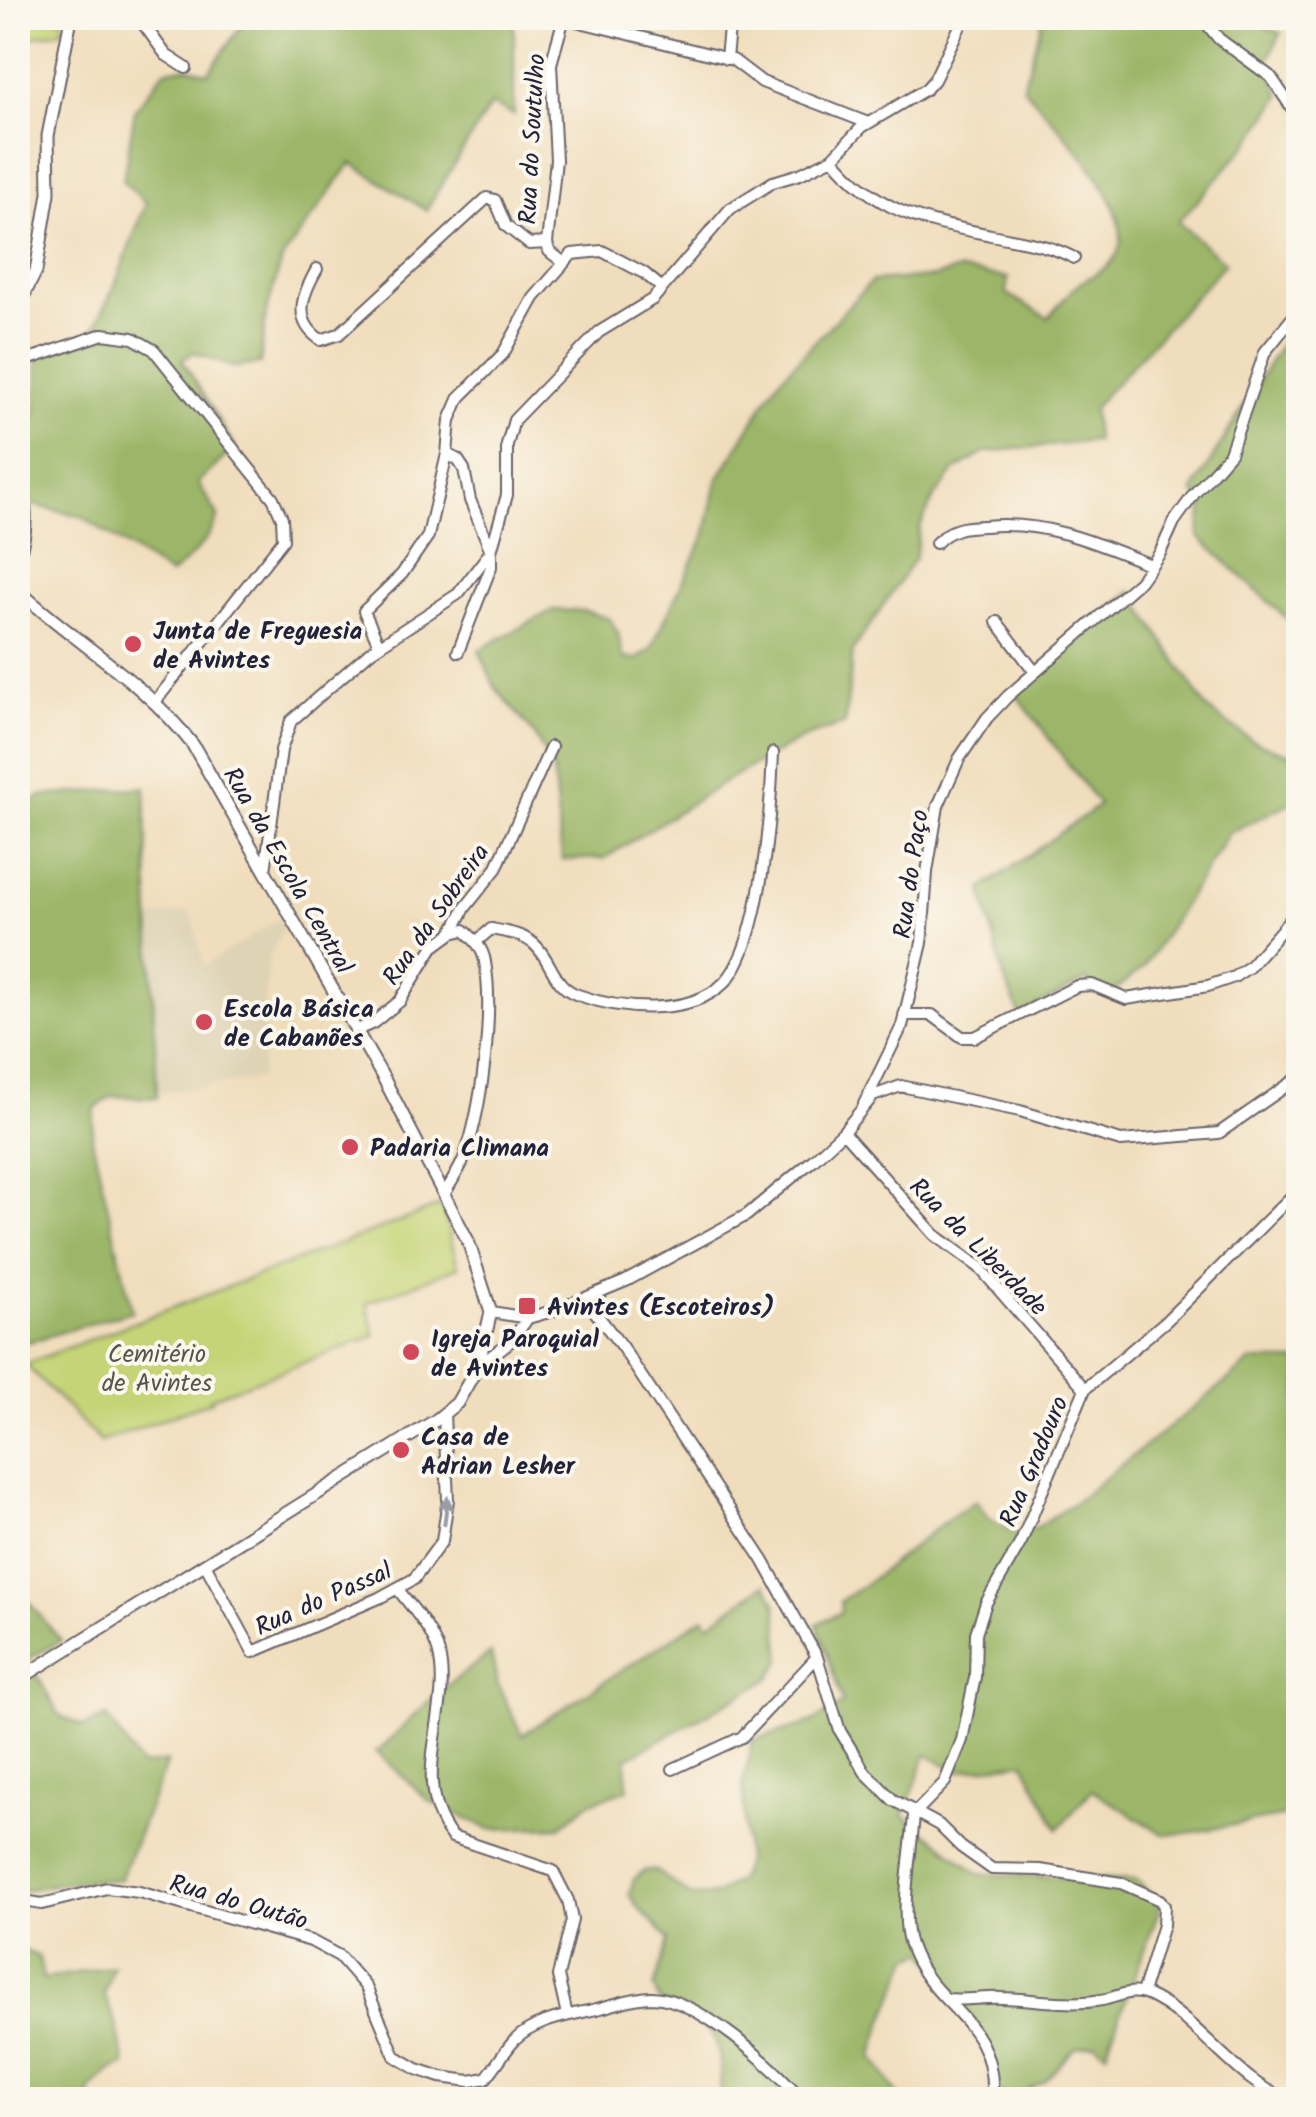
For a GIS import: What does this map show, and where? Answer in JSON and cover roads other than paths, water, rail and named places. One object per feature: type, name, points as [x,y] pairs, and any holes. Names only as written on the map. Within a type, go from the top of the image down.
[{"type":"street","points":[[18,306],[36,271],[49,194],[48,136],[71,18]]},
{"type":"street","points":[[140,18],[166,55],[186,68]]},
{"type":"street","points":[[564,18],[726,58],[762,82],[868,122]]},
{"type":"street","name":"Rua do Soutulho","points":[[564,18],[551,64],[556,160],[546,243],[564,264]]},
{"type":"street","points":[[726,58],[730,18]]},
{"type":"street","points":[[458,652],[491,567],[491,551],[507,496],[508,445],[514,420],[599,332],[645,306],[730,209],[772,182],[833,158],[868,122],[926,89],[964,18]]},
{"type":"street","points":[[1202,18],[1219,39],[1271,77],[1298,117]]},
{"type":"street","points":[[833,158],[874,200],[907,215],[1026,242],[1074,258]]},
{"type":"street","points":[[317,269],[303,294],[302,319],[310,333],[321,340],[339,334],[487,198],[496,200],[506,226],[528,244],[546,243]]},
{"type":"street","points":[[379,645],[364,611],[402,574],[428,536],[448,454],[450,420],[460,397],[503,354],[534,298],[572,254],[602,251],[644,273],[662,288]]},
{"type":"street","name":"Rua do Paço","points":[[528,1318],[626,1281],[747,1215],[843,1132],[864,1104],[904,1015],[922,943],[927,872],[938,806],[959,759],[987,718],[1140,580],[1194,494],[1230,453],[1265,352],[1298,311]]},
{"type":"street","points":[[18,363],[103,334],[133,338],[154,350],[273,498],[282,518],[282,540],[155,702]]},
{"type":"street","points":[[448,454],[464,469],[470,500],[491,551]]},
{"type":"street","points":[[18,473],[26,517],[18,557]]},
{"type":"street","points":[[936,543],[945,534],[964,526],[1036,525],[1151,565]]},
{"type":"street","points":[[265,872],[281,750],[291,721],[379,645],[458,594],[491,551]]},
{"type":"street","name":"Rua da Escola Central","points":[[18,578],[20,593],[171,716],[193,745],[444,1195],[468,1241],[491,1312]]},
{"type":"street","points":[[997,622],[1035,672]]},
{"type":"street","name":"Rua da Sobreira","points":[[355,1031],[373,1023],[400,1001],[433,946],[452,933],[465,908],[496,868],[551,747]]},
{"type":"street","points":[[476,941],[492,928],[518,934],[537,946],[551,973],[574,994],[657,1008],[706,996],[734,970],[752,921],[771,794],[773,753]]},
{"type":"street","points":[[904,1015],[932,1015],[962,1037],[975,1037],[1077,986],[1092,985],[1126,999],[1208,986],[1234,978],[1249,967],[1292,919],[1298,902]]},
{"type":"street","points":[[444,1195],[462,1162],[486,1044],[485,959],[476,941],[464,930],[452,933]]},
{"type":"street","points":[[864,1104],[885,1091],[910,1087],[1020,1111],[1120,1141],[1137,1142],[1218,1133],[1298,1078]]},
{"type":"street","name":"Rua da Liberdade","points":[[843,1132],[935,1236],[979,1267],[1086,1389]]},
{"type":"street","name":"Rua Gradouro","points":[[914,1814],[945,1782],[957,1754],[975,1676],[976,1633],[986,1603],[1021,1542],[1086,1389],[1166,1321],[1298,1190]]},
{"type":"street","points":[[585,1298],[750,1539],[818,1657],[840,1731],[866,1772],[893,1800],[939,1825],[961,1848],[992,1869],[1040,1870],[1121,1883],[1160,1900],[1164,1906],[1163,1925],[1142,1992]]},
{"type":"street","points":[[18,1680],[444,1414],[457,1403],[478,1366],[491,1312],[528,1318],[511,1341],[478,1366]]},
{"type":"street","name":"Rua do Passal","points":[[205,1564],[252,1652],[414,1579],[442,1541],[448,1500],[444,1414]]},
{"type":"street","points":[[396,1588],[424,1624],[438,1651],[442,1676],[432,1749],[434,1806],[452,1837],[552,1872],[560,1882],[572,1920],[558,1976],[567,2015]]},
{"type":"street","points":[[674,1769],[742,1737],[818,1657]]},
{"type":"street","points":[[914,1814],[905,1920],[910,1947],[986,2047],[993,2070],[992,2097]]},
{"type":"street","name":"Rua do Outão","points":[[18,1903],[42,1904],[107,1888],[123,1890],[311,1942],[339,1956],[366,1987],[394,2056],[417,2070],[441,2077],[470,2082],[486,2078],[515,2040],[526,2032],[567,2015],[630,1999],[656,1997],[720,2026],[802,2100]]},
{"type":"street","points":[[948,1999],[995,1997],[1077,2002],[1142,1992],[1189,2024],[1257,2082],[1280,2097],[1295,2099]]},
{"type":"place","name":"Junta de Freguesia de Avintes","points":[[133,644]]},
{"type":"place","name":"Escola Básica de Cabanões","points":[[204,1022]]},
{"type":"place","name":"Padaria Climana","points":[[350,1147]]},
{"type":"place","name":"Avintes (Escoteiros)","points":[[527,1306]]},
{"type":"place","name":"Igreja Paroquial de Avintes","points":[[411,1352]]},
{"type":"place","name":"Casa de Adrian Lesher","points":[[401,1450]]},
{"type":"park label","name":"Cemitério de Avintes","points":[[157,1368]]}]
